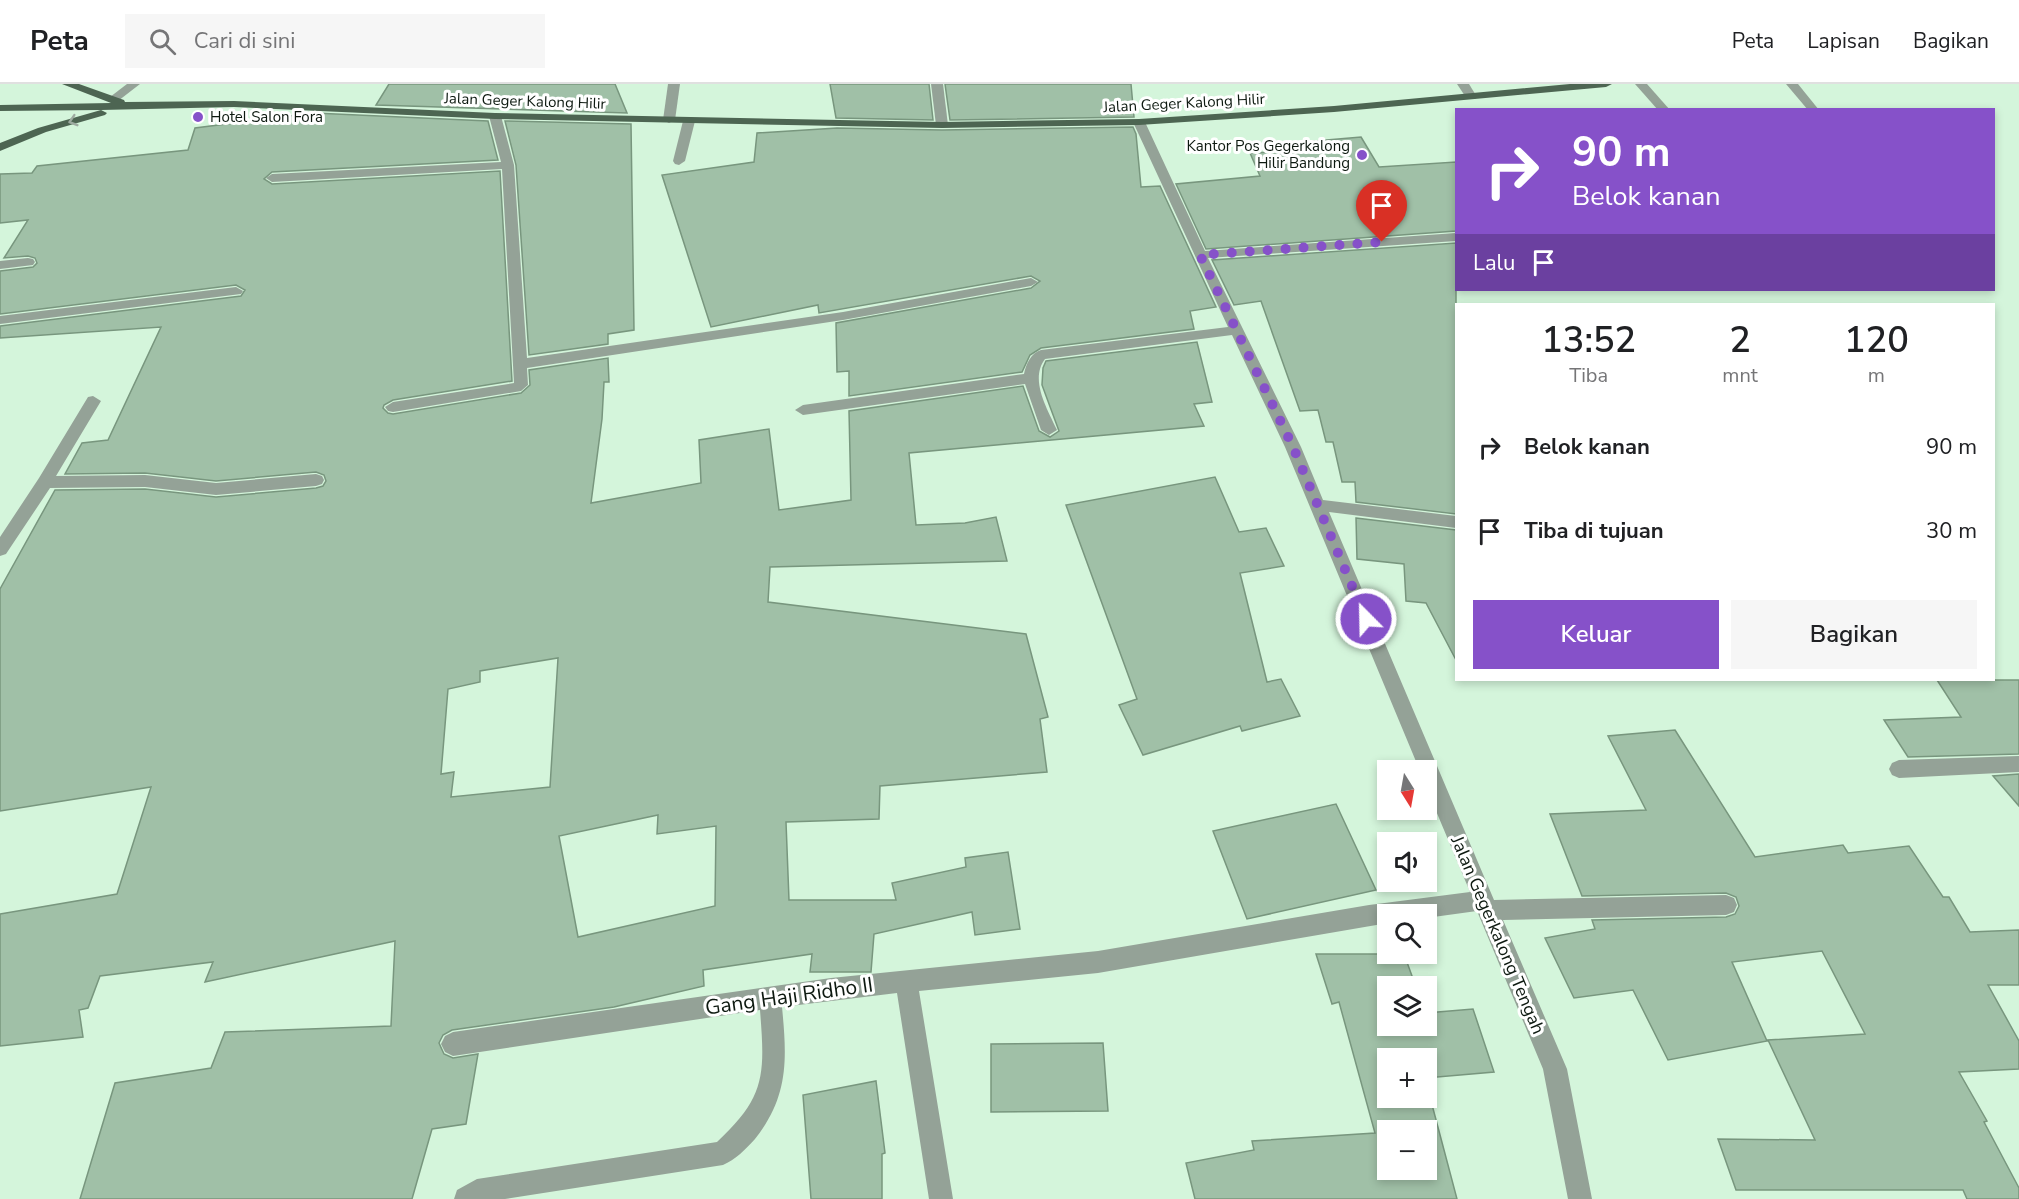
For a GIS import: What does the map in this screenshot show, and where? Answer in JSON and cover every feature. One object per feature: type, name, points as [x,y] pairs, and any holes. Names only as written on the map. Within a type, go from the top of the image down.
[{"type":"main road","points":[[68,84],[129,105]]},
{"type":"main road","name":"Jalan Geger Kalong Hilir","points":[[0,108],[234,104],[495,116],[942,125],[1139,122],[1334,109],[1606,84]]},
{"type":"main road","points":[[0,147],[42,130],[129,105]]},
{"type":"street","points":[[114,99],[134,84]]},
{"type":"street","points":[[669,120],[674,84]]},
{"type":"street","points":[[937,84],[942,125]]},
{"type":"street","points":[[1463,84],[1470,97]]},
{"type":"street","points":[[1641,84],[1663,108]]},
{"type":"street","points":[[1792,84],[1812,108]]},
{"type":"street","points":[[393,408],[516,388],[521,384],[508,165],[495,116]]},
{"type":"street","points":[[679,161],[689,121]]},
{"type":"street","name":"Jalan Gegerkalong Tengah","points":[[1139,122],[1200,255],[1293,447],[1555,1069],[1580,1199]]},
{"type":"street","points":[[272,178],[508,165]]},
{"type":"street","points":[[1200,255],[1455,237]]},
{"type":"street","points":[[0,265],[28,262]]},
{"type":"street","points":[[520,364],[843,316],[1031,282]]},
{"type":"street","points":[[0,320],[236,291]]},
{"type":"street","points":[[1049,430],[1030,378],[1034,362],[1048,352],[1237,330]]},
{"type":"street","points":[[803,410],[1030,378]]},
{"type":"street","points":[[0,550],[45,482],[93,402]]},
{"type":"street","points":[[45,482],[145,481],[216,489],[316,480]]},
{"type":"street","points":[[1317,505],[1455,522]]},
{"type":"street","points":[[1899,769],[2019,764]]},
{"type":"street","name":"Gang Haji Ridho II","points":[[453,1044],[906,980],[1098,962],[1369,915],[1485,905],[1726,905]]},
{"type":"street","points":[[906,980],[941,1199]]},
{"type":"street","points":[[466,1199],[477,1191],[723,1153],[743,1136],[760,1113],[771,1090],[776,1065],[770,998]]},
{"type":"building","points":[[389,84],[615,84],[627,113],[376,105]]},
{"type":"building","points":[[830,84],[929,84],[933,120],[836,118]]},
{"type":"building","points":[[945,84],[1131,84],[1134,117],[950,120]]},
{"type":"building","points":[[314,113],[488,121],[498,160],[272,172],[264,179],[272,184],[500,171],[512,381],[393,400],[383,408],[393,414],[521,393],[530,385],[529,370],[608,358],[609,382],[604,382],[602,419],[591,503],[701,483],[699,440],[769,429],[779,510],[851,500],[849,411],[1023,386],[1039,431],[1050,437],[1059,431],[1042,385],[1043,368],[1046,361],[1197,342],[1212,402],[1194,404],[1204,426],[909,453],[916,525],[965,523],[996,517],[1007,561],[770,567],[768,602],[1026,634],[1048,717],[1040,719],[1047,772],[880,786],[879,819],[786,822],[789,900],[896,900],[892,883],[966,867],[965,858],[1008,852],[1020,929],[975,935],[972,912],[874,934],[871,972],[810,972],[812,954],[703,970],[704,986],[614,1007],[452,1030],[443,1035],[439,1043],[444,1054],[453,1058],[478,1054],[466,1124],[432,1129],[412,1199],[80,1199],[115,1083],[211,1068],[225,1032],[391,1026],[395,941],[205,982],[213,962],[100,976],[88,1008],[79,1010],[83,1037],[0,1046],[0,914],[117,894],[151,787],[0,811],[0,589],[55,490],[145,489],[216,497],[316,488],[323,486],[326,481],[324,475],[316,472],[216,481],[145,473],[65,474],[82,443],[108,440],[161,327],[0,338],[0,326],[241,296],[245,290],[236,285],[0,314],[0,271],[33,267],[37,263],[35,258],[28,256],[4,258],[28,220],[0,223],[0,174],[32,173],[37,166],[188,150],[195,128]],"holes":[[[558,658],[550,787],[451,797],[454,772],[441,774],[448,689],[480,682],[480,671]],[[658,815],[657,834],[716,826],[715,906],[578,937],[559,836]]]},
{"type":"building","points":[[505,121],[631,124],[634,330],[608,334],[608,344],[529,355],[516,165]]},
{"type":"building","points":[[1133,127],[1136,134],[1141,187],[1160,186],[1216,307],[1190,311],[1194,329],[1041,348],[1030,355],[1022,372],[849,396],[849,371],[837,372],[836,323],[1031,288],[1040,281],[1031,276],[819,313],[818,305],[711,327],[662,175],[754,162],[757,133],[837,128],[942,130]]},
{"type":"building","points":[[1361,137],[1379,167],[1455,162],[1455,231],[1206,249],[1176,184],[1260,176],[1250,153],[1309,150],[1304,142]]},
{"type":"building","points":[[1455,243],[1455,514],[1356,502],[1355,482],[1342,482],[1333,442],[1326,442],[1318,410],[1300,411],[1261,301],[1234,305],[1212,260]]},
{"type":"building","points":[[1215,477],[1239,532],[1266,528],[1284,566],[1240,573],[1267,682],[1281,679],[1300,716],[1242,731],[1240,726],[1143,755],[1119,705],[1137,699],[1066,505]]},
{"type":"building","points":[[1356,518],[1455,530],[1455,658],[1426,603],[1406,601],[1404,564],[1357,559]]},
{"type":"building","points":[[2019,680],[2019,754],[1908,757],[1884,720],[1961,717],[1938,681]]},
{"type":"building","points":[[1675,730],[1755,857],[1843,845],[1848,853],[1909,846],[1943,897],[1949,897],[1970,932],[2019,930],[2019,985],[1988,985],[2019,1041],[2019,1069],[1959,1072],[1987,1121],[1984,1122],[2019,1188],[2019,1199],[1967,1199],[1963,1190],[1736,1190],[1718,1139],[1815,1140],[1768,1040],[1865,1034],[1822,951],[1732,962],[1767,1041],[1668,1060],[1633,990],[1574,998],[1545,938],[1595,929],[1592,920],[1726,917],[1735,914],[1739,906],[1736,897],[1726,893],[1582,896],[1550,814],[1646,810],[1608,736]]},
{"type":"building","points":[[2019,774],[2019,806],[1993,776]]},
{"type":"building","points":[[1336,804],[1376,890],[1247,919],[1213,831]]},
{"type":"building","points":[[1316,954],[1377,954],[1377,964],[1408,964],[1412,976],[1377,976],[1377,1036],[1437,1036],[1437,1012],[1473,1009],[1494,1072],[1437,1077],[1437,1048],[1377,1048],[1377,1108],[1433,1108],[1436,1120],[1377,1120],[1377,1180],[1437,1180],[1437,1124],[1457,1199],[1195,1199],[1186,1163],[1254,1150],[1252,1141],[1375,1133],[1339,1002],[1332,1004]]},
{"type":"building","points":[[1103,1043],[1108,1111],[991,1112],[991,1044]]},
{"type":"building","points":[[876,1081],[885,1153],[882,1154],[882,1199],[811,1199],[803,1095]]},
{"type":"place","name":"Hotel Salon Fora","points":[[198,117]]},
{"type":"place","name":"Kantor Pos Gegerkalong Hilir Bandung","points":[[1362,155]]},
{"type":"route","points":[[1366,619],[1293,447],[1200,255],[1382,242]]}]
